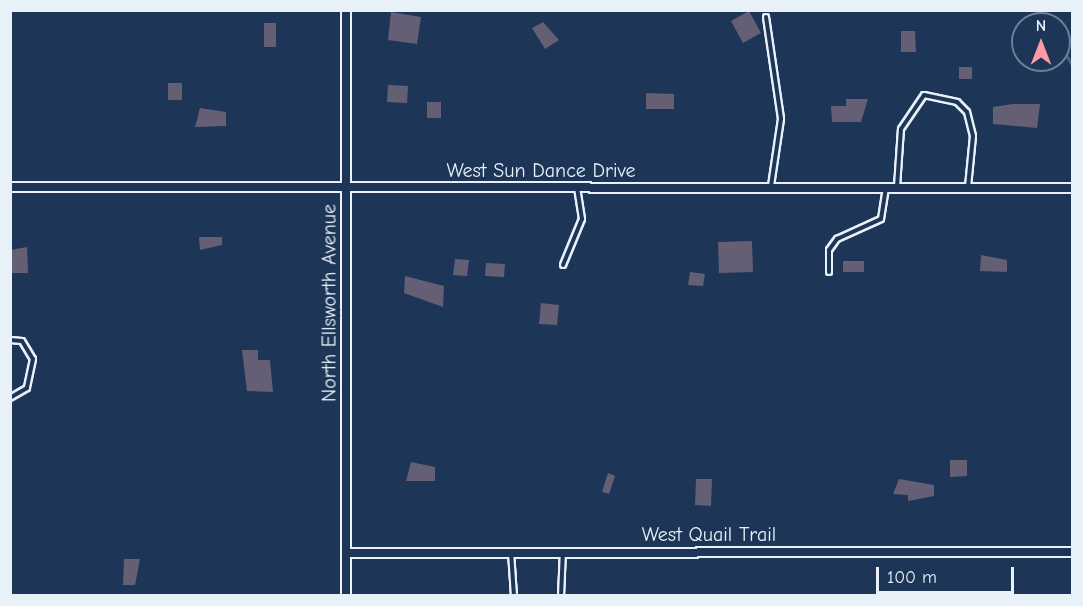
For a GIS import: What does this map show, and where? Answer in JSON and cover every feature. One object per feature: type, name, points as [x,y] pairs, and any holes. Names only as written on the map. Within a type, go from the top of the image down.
[{"type":"street","name":"North Ellsworth Avenue","points":[[346,10],[346,596]]},
{"type":"street","name":"West Sun Dance Drive","points":[[10,187],[1072,188]]},
{"type":"street","name":"West Quail Trail","points":[[346,553],[1072,552]]},
{"type":"lane","points":[[766,16],[781,119],[771,186]]},
{"type":"lane","points":[[897,187],[901,129],[924,95],[957,102],[967,112],[973,136],[968,187]]},
{"type":"lane","points":[[563,265],[582,219],[577,187]]},
{"type":"lane","points":[[829,272],[829,250],[837,239],[881,219],[886,187]]},
{"type":"lane","points":[[10,340],[22,341],[33,359],[27,388],[10,398]]},
{"type":"lane","points":[[511,551],[514,596]]},
{"type":"lane","points":[[561,596],[563,551]]},
{"type":"building","points":[[749,11],[761,33],[743,43],[731,21]]},
{"type":"building","points":[[391,12],[421,17],[417,44],[388,40]]},
{"type":"building","points":[[543,22],[559,40],[545,49],[532,28]]},
{"type":"building","points":[[264,23],[276,23],[276,47],[264,47]]},
{"type":"building","points":[[901,31],[915,31],[916,52],[901,52]]},
{"type":"building","points":[[959,67],[972,67],[972,79],[959,79]]},
{"type":"building","points":[[168,83],[182,83],[182,100],[168,100]]},
{"type":"building","points":[[388,85],[408,86],[407,103],[387,102]]},
{"type":"building","points":[[646,93],[674,94],[674,109],[646,109]]},
{"type":"building","points":[[846,99],[868,99],[861,122],[832,122],[831,106],[846,106]]},
{"type":"building","points":[[427,102],[441,102],[441,118],[427,118]]},
{"type":"building","points":[[1040,104],[1037,128],[993,124],[993,107]]},
{"type":"building","points":[[200,108],[226,112],[226,126],[195,127]]},
{"type":"building","points":[[199,237],[222,237],[222,245],[200,250]]},
{"type":"building","points":[[752,241],[753,272],[719,273],[718,242]]},
{"type":"building","points":[[27,247],[28,273],[10,273],[10,250]]},
{"type":"building","points":[[981,255],[1007,260],[1007,272],[980,271]]},
{"type":"building","points":[[455,259],[469,260],[467,276],[453,275]]},
{"type":"building","points":[[843,261],[864,261],[864,272],[843,272]]},
{"type":"building","points":[[486,263],[505,264],[504,277],[485,276]]},
{"type":"building","points":[[690,272],[705,274],[703,286],[688,285]]},
{"type":"building","points":[[405,276],[444,286],[443,307],[404,293]]},
{"type":"building","points":[[541,303],[559,305],[557,325],[539,324]]},
{"type":"building","points":[[242,350],[258,350],[258,360],[270,360],[273,392],[247,391]]},
{"type":"building","points":[[950,460],[967,460],[967,476],[950,477]]},
{"type":"building","points":[[411,462],[435,467],[435,481],[406,481]]},
{"type":"building","points":[[608,473],[615,476],[609,494],[602,492]]},
{"type":"building","points":[[696,479],[712,479],[711,506],[695,505]]},
{"type":"building","points":[[899,479],[934,485],[934,496],[908,501],[908,495],[893,494]]},
{"type":"building","points":[[124,559],[140,559],[135,585],[123,585]]}]
